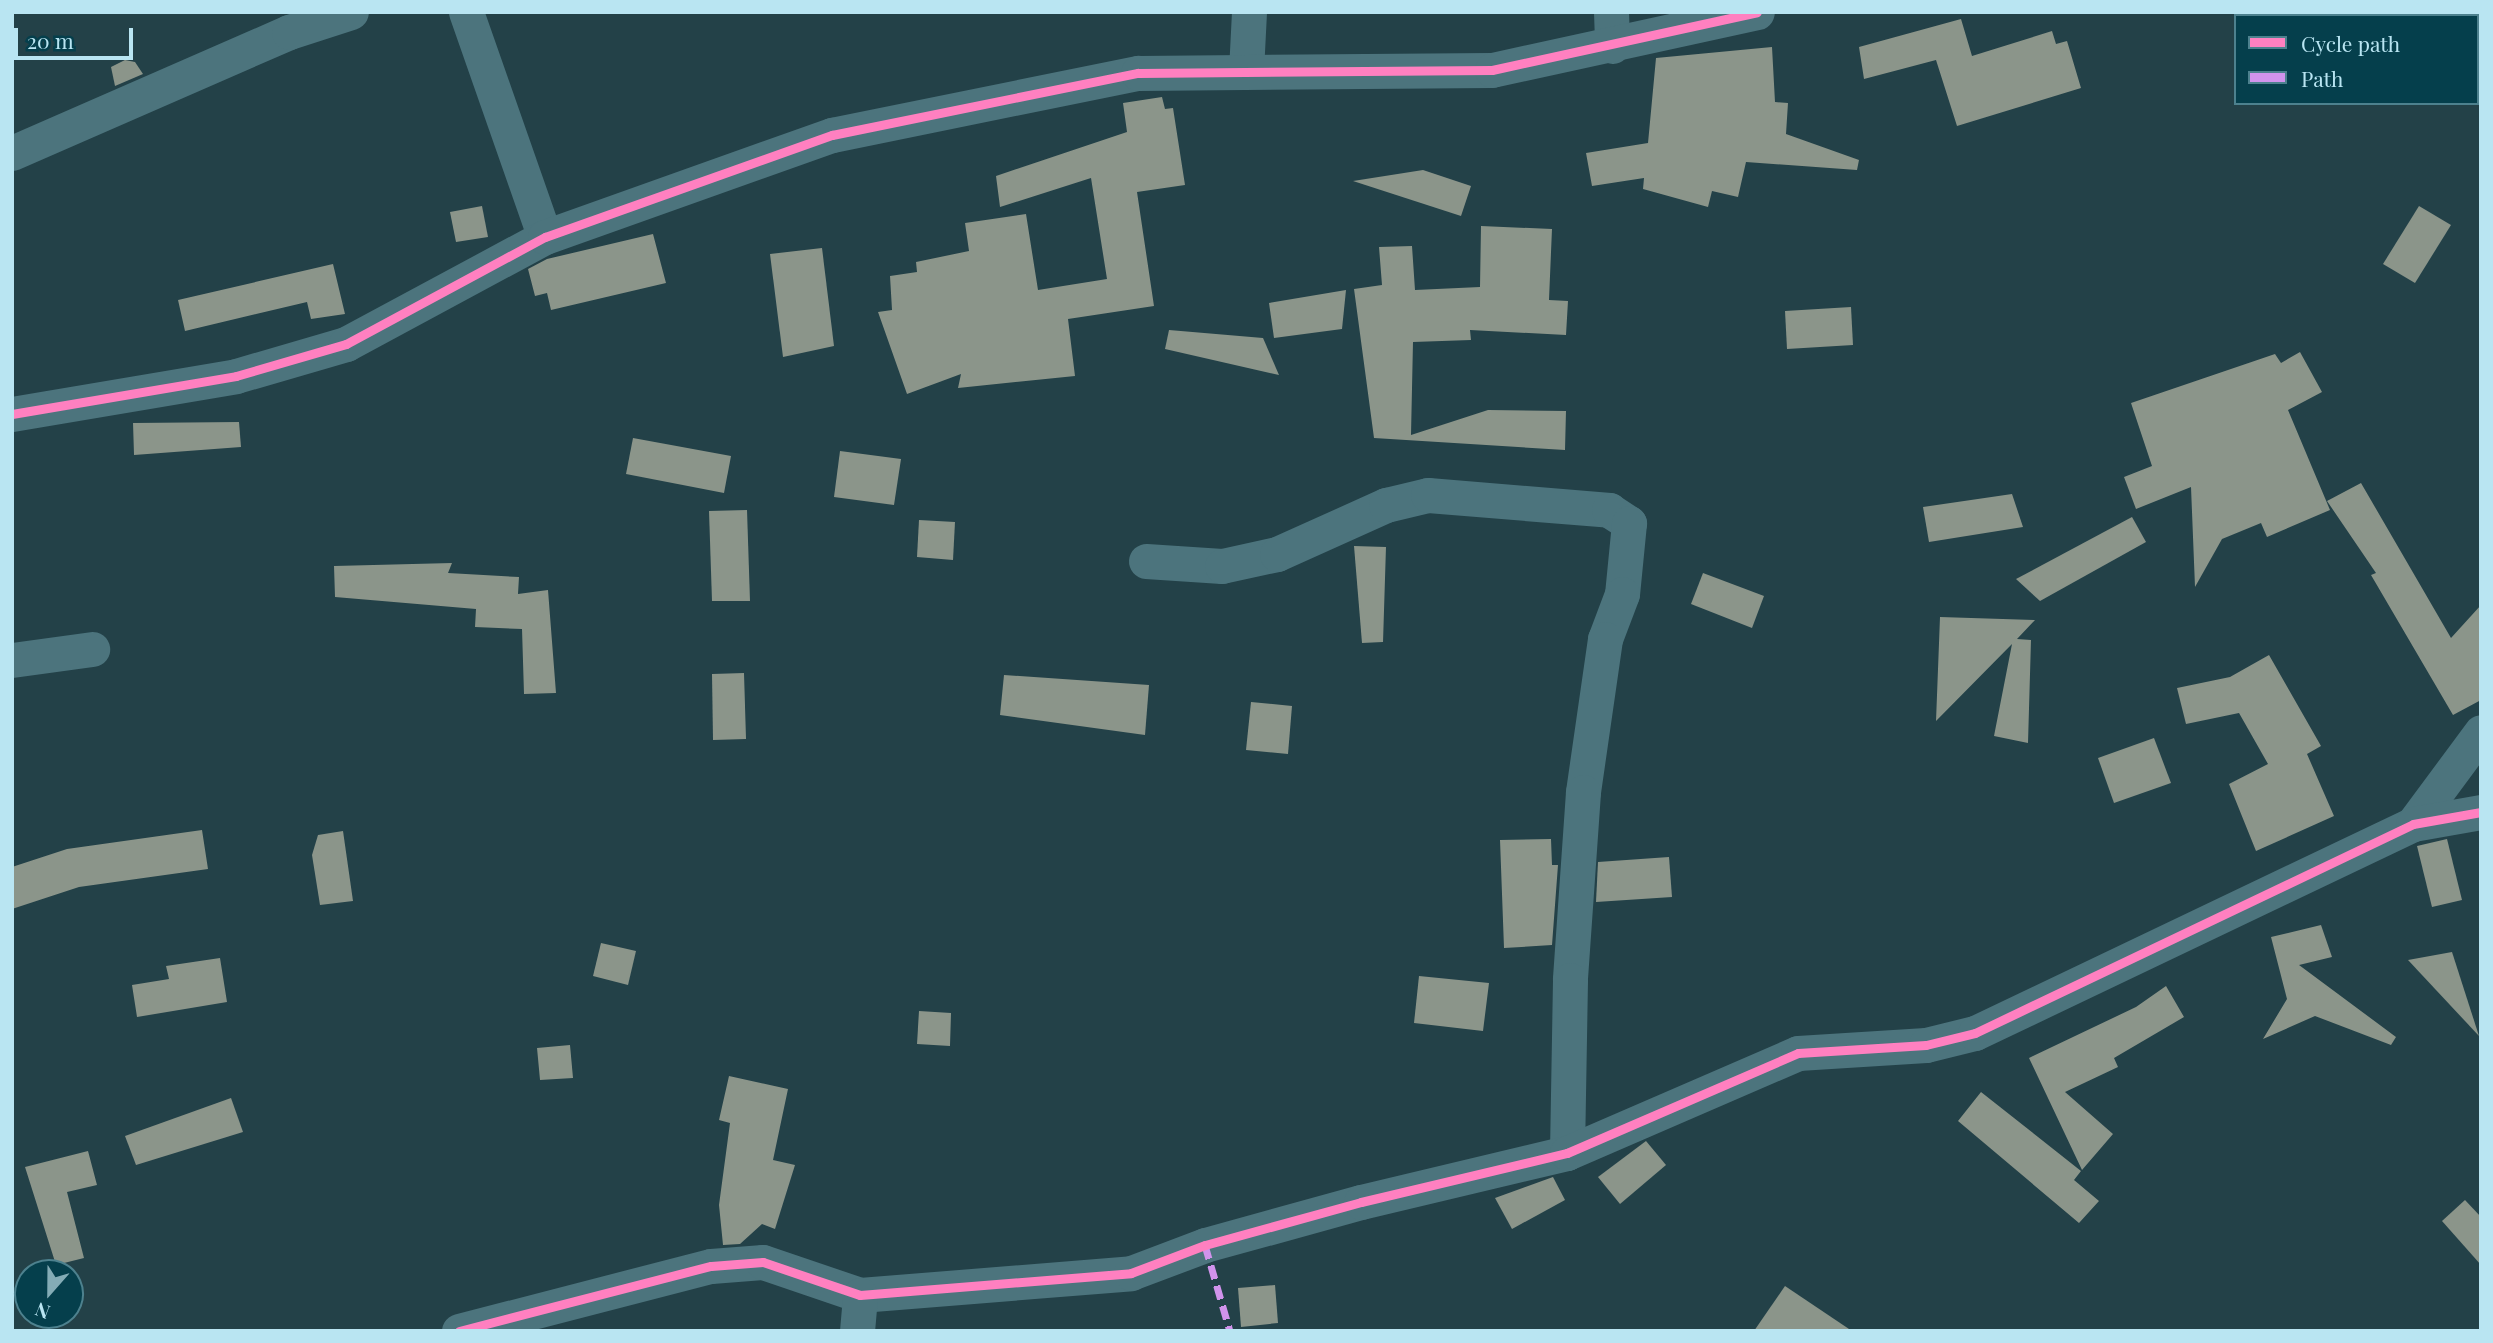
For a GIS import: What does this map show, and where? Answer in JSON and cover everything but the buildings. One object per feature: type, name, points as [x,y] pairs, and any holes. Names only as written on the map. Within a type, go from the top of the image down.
[{"type":"street","points":[[12,153],[289,32],[351,12]]},
{"type":"street","points":[[466,12],[545,237]]},
{"type":"street","points":[[1246,71],[1249,12]]},
{"type":"street","points":[[12,414],[236,376],[346,344],[545,237],[832,135],[1138,73],[1492,70],[1612,29],[1757,12]]},
{"type":"street","points":[[1146,561],[1222,566],[1277,554],[1386,505],[1428,495],[1609,510],[1629,523],[1622,594],[1605,639],[1583,792],[1570,980],[1567,1153]]},
{"type":"street","points":[[12,660],[92,649]]},
{"type":"street","points":[[2413,824],[2481,732]]},
{"type":"street","points":[[459,1331],[711,1266],[763,1262],[860,1295],[1131,1273],[1322,1212],[1567,1153],[1798,1053],[1926,1045],[1975,1033],[2413,824],[2481,812]]},
{"type":"street","points":[[857,1331],[860,1295]]},
{"type":"marked path","points":[[1205,1245],[1230,1331]]},
{"type":"cycle path","points":[[12,414],[236,376],[346,344],[545,237],[832,135],[1138,73],[1492,70],[1757,12]]},
{"type":"cycle path","points":[[459,1331],[711,1266],[763,1262],[860,1295],[1131,1273],[1205,1245],[1361,1202],[1567,1153],[1798,1053],[1926,1045],[1975,1033],[2413,824],[2481,812]]}]
